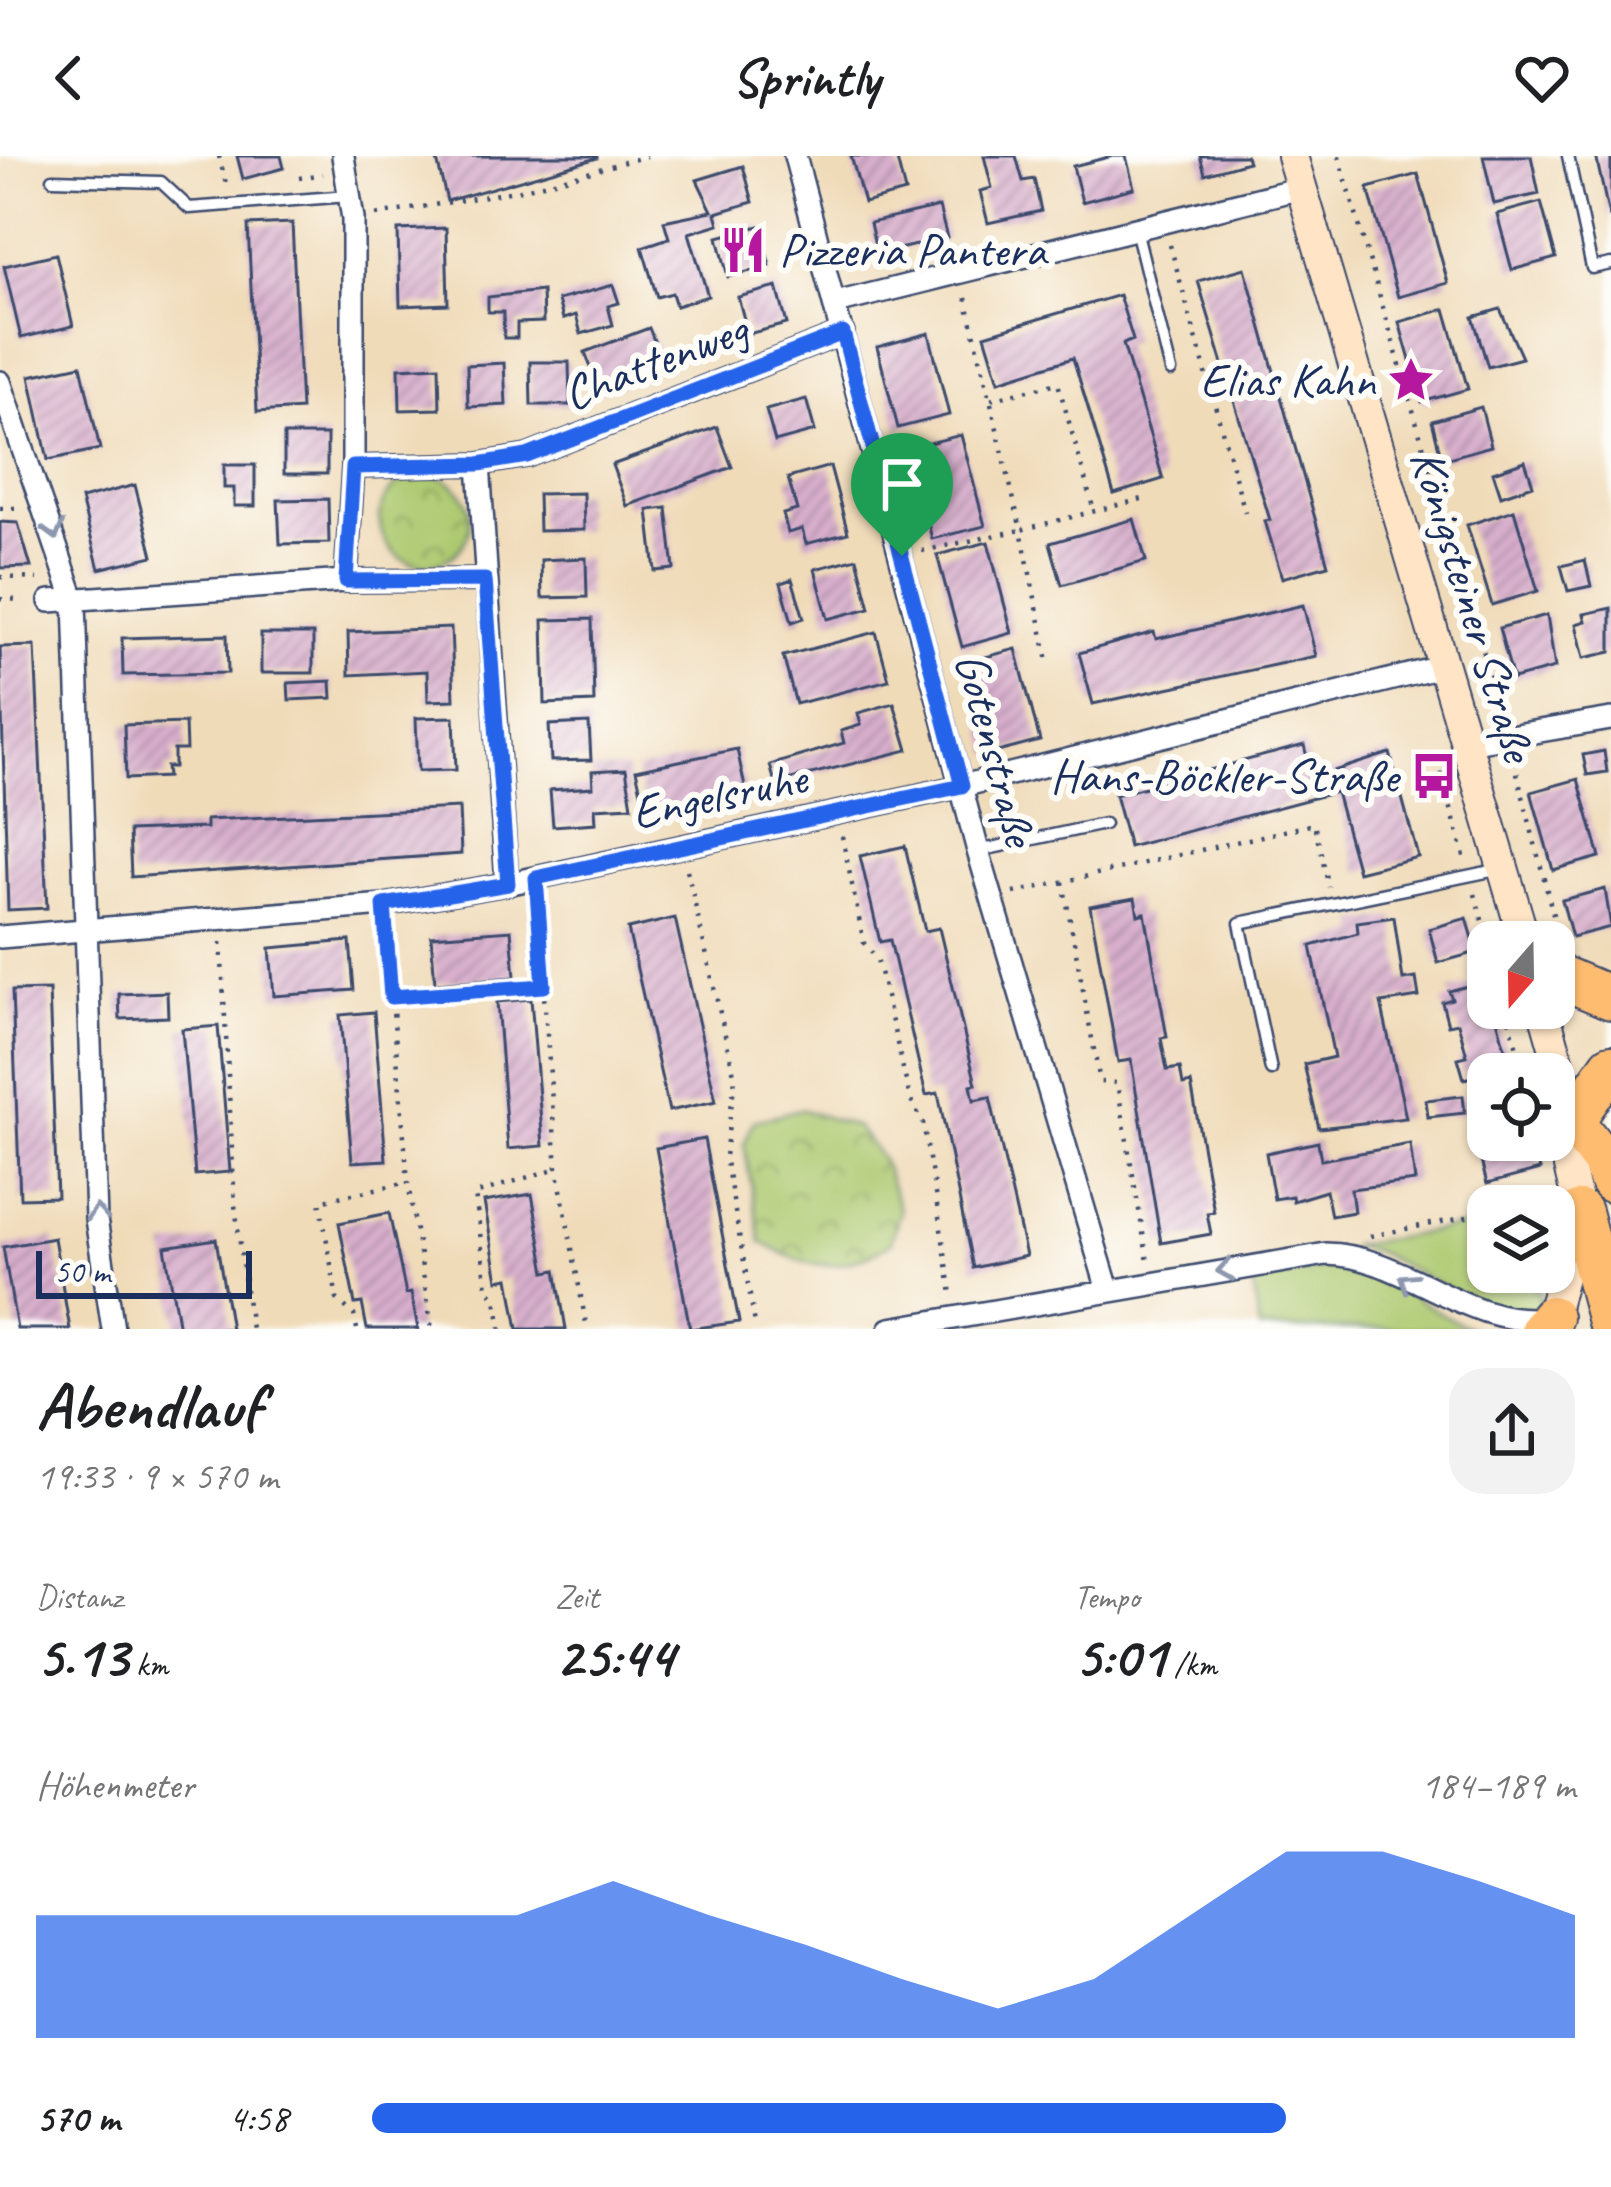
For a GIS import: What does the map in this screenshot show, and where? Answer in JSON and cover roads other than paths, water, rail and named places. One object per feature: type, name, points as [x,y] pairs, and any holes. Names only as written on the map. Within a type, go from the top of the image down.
[{"type":"highway","points":[[1611,1066],[1577,1122],[1604,1160],[1611,1180]]},
{"type":"highway","points":[[1575,1224],[1611,1329]]},
{"type":"main road","name":"Königsteiner Straße","points":[[1292,156],[1519,921]]},
{"type":"main road","points":[[1569,1185],[1577,1122],[1573,1029]]},
{"type":"main road","points":[[1546,1323],[1552,1293]]},
{"type":"street","name":"Gotenstraße","points":[[795,156],[978,851],[1108,1290]]},
{"type":"street","points":[[344,163],[352,207],[353,467],[346,581]]},
{"type":"street","points":[[836,303],[1301,188]]},
{"type":"street","name":"Chattenweg","points":[[353,467],[479,464],[527,456],[843,333]]},
{"type":"street","points":[[0,382],[75,602],[96,1219],[113,1329]]},
{"type":"street","points":[[479,464],[508,884]]},
{"type":"street","points":[[50,601],[346,581],[485,580]]},
{"type":"street","name":"Engelsruhe","points":[[0,937],[384,905],[508,884],[962,786],[1445,666]]},
{"type":"street","points":[[1468,743],[1611,718]]},
{"type":"street","points":[[890,1329],[1341,1254],[1371,1261],[1444,1305],[1483,1322],[1546,1323]]},
{"type":"lane","points":[[1568,156],[1592,268],[1611,265]]},
{"type":"lane","points":[[52,179],[160,182],[189,208],[352,207]]},
{"type":"lane","points":[[1136,229],[1171,371]]},
{"type":"lane","points":[[978,851],[1104,824]]},
{"type":"lane","points":[[1271,1070],[1240,923],[1504,868]]},
{"type":"place","name":"Pizzeria Pantera","points":[[743,250]]},
{"type":"place","name":"Elias Kahn","points":[[1411,380]]},
{"type":"place","name":"Hans-Böckler-Straße","points":[[1434,776]]}]
